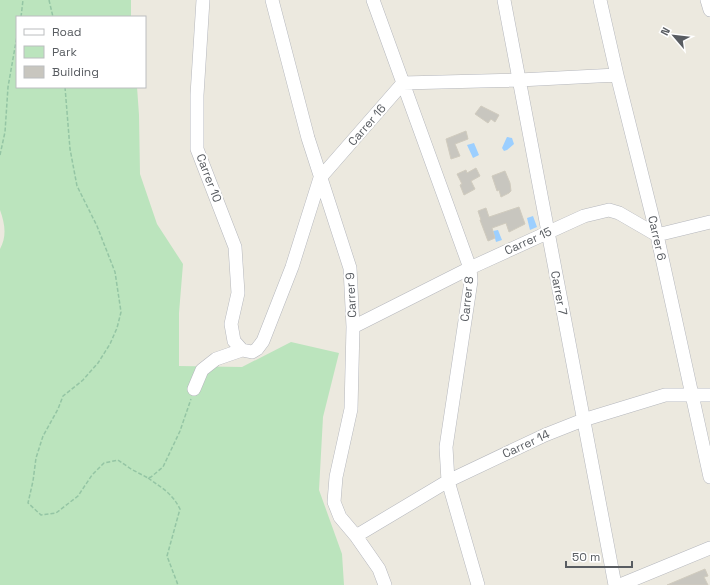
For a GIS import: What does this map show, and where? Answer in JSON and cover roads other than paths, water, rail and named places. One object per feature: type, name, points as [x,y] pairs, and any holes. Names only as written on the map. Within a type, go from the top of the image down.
[{"type":"street","name":"Carrer 10","points":[[203,0],[197,149],[235,247],[238,293],[231,324],[234,341],[242,350]]},
{"type":"street","name":"Carrer 9","points":[[272,0],[308,138],[350,268],[353,327],[351,409],[336,477],[334,502],[340,517],[356,536],[379,569],[385,585]]},
{"type":"street","name":"Carrer 8","points":[[373,0],[470,268],[472,281],[446,447],[448,481],[478,585]]},
{"type":"street","name":"Carrer 7","points":[[504,0],[615,585]]},
{"type":"street","name":"Carrer 6","points":[[600,0],[657,235],[710,477]]},
{"type":"street","points":[[707,0],[710,10]]},
{"type":"street","points":[[403,83],[519,80],[617,75]]},
{"type":"street","name":"Carrer 16","points":[[242,350],[252,352],[257,349],[263,341],[292,267],[320,178],[403,83]]},
{"type":"street","name":"Carrer 15","points":[[353,327],[470,268],[584,216],[609,210],[619,213],[657,235]]},
{"type":"street","points":[[657,235],[710,222]]},
{"type":"street","points":[[194,390],[202,370],[216,359],[242,350]]},
{"type":"street","name":"Carrer 14","points":[[356,536],[448,481],[545,435],[583,420],[665,395],[710,395]]},
{"type":"street","points":[[620,585],[710,548]]},
{"type":"water","points":[[507,137],[512,138],[514,144],[504,151],[502,148]]},
{"type":"water","points":[[474,143],[479,155],[473,158],[467,145]]},
{"type":"water","points":[[533,216],[537,227],[530,230],[527,218]]},
{"type":"water","points":[[498,230],[502,240],[496,242],[493,231]]}]
